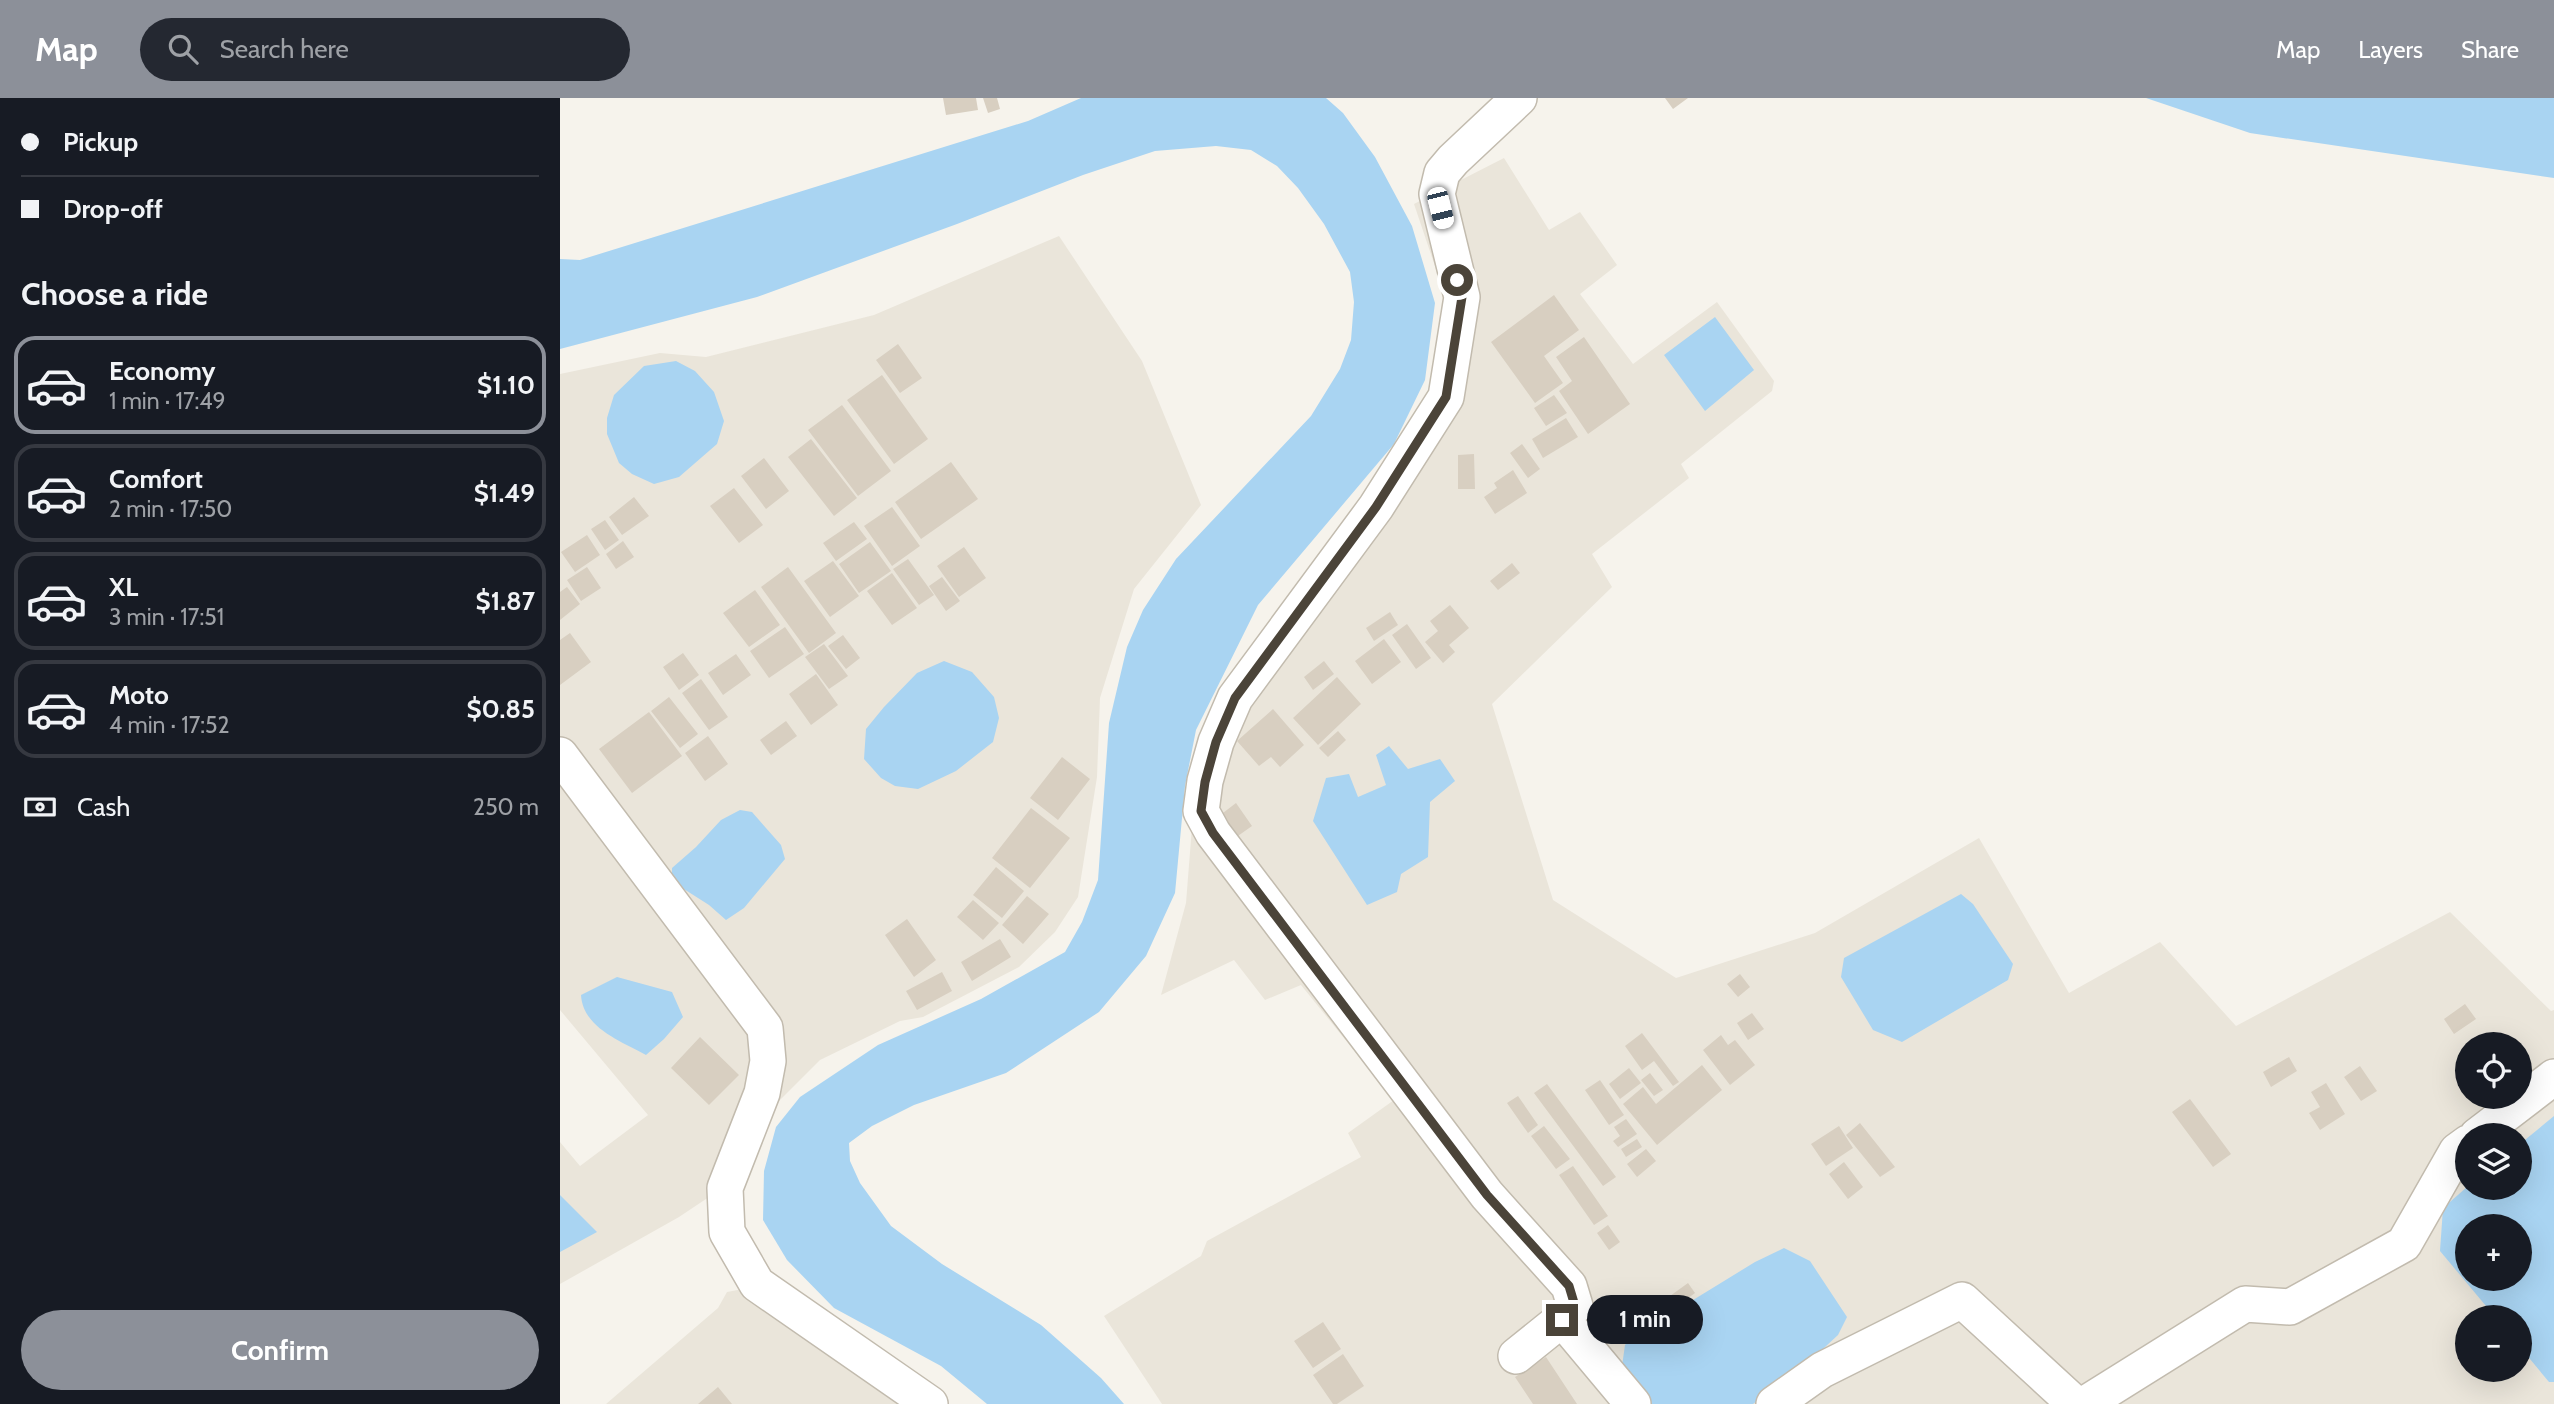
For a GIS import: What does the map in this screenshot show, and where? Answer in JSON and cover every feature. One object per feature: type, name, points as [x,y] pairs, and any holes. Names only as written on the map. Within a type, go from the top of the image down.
[{"type":"street","points":[[1516,1356],[1562,1320],[1575,1306],[1569,1286],[1487,1195],[1213,833],[1201,811],[1205,782],[1216,742],[1235,698],[1376,507],[1446,397],[1462,297],[1437,194],[1443,173],[1453,160],[1519,98]]},
{"type":"street","points":[[560,755],[765,1028],[768,1061],[762,1093],[725,1188],[727,1232],[757,1284],[930,1404]]},
{"type":"street","points":[[2494,1123],[2554,1077]]},
{"type":"street","points":[[2085,1404],[2245,1304],[2290,1307],[2403,1244],[2455,1154]]},
{"type":"street","points":[[1774,1404],[1822,1370],[1962,1300],[2075,1404]]},
{"type":"street","points":[[1562,1320],[1633,1404]]},
{"type":"shaded area","points":[[1504,158],[1549,230],[1580,212],[1617,265],[1580,294],[1633,364],[1717,302],[1774,381],[1772,391],[1681,464],[1689,478],[1592,554],[1612,587],[1492,704],[1553,900],[1676,978],[1815,933],[1979,838],[2069,993],[2160,942],[2236,1026],[2450,912],[2551,1011],[2554,1010],[2554,1404],[1162,1404],[1104,1316],[1201,1256],[1207,1241],[1361,1157],[1348,1133],[1394,1100],[1301,985],[1265,1000],[1234,960],[1161,995],[1186,903],[1196,776],[1439,380],[1446,333],[1443,290],[1414,204]]},
{"type":"shaded area","points":[[1059,236],[1142,361],[1201,505],[1134,589],[1100,698],[1097,777],[1078,897],[1055,932],[1019,967],[923,1017],[900,1021],[820,1060],[773,1107],[739,1177],[679,1217],[560,1284],[560,1142],[580,1166],[648,1115],[560,1010],[560,374],[660,353],[706,357],[874,315]]},
{"type":"shaded area","points":[[743,1289],[907,1404],[606,1404],[718,1308],[727,1292]]},
{"type":"water","points":[[1081,98],[1326,98],[1343,113],[1375,157],[1412,226],[1435,303],[1425,380],[1394,444],[1258,605],[1196,730],[1185,786],[1175,893],[1146,956],[1099,1012],[1006,1073],[914,1105],[872,1126],[849,1143],[850,1161],[860,1183],[891,1226],[942,1264],[1041,1325],[1101,1378],[1124,1404],[987,1404],[941,1366],[834,1308],[787,1260],[763,1220],[764,1171],[776,1127],[800,1097],[878,1045],[981,999],[1065,952],[1082,922],[1098,880],[1109,723],[1127,647],[1143,610],[1176,559],[1311,416],[1340,369],[1351,340],[1354,302],[1350,272],[1324,224],[1298,188],[1277,166],[1251,150],[1216,146],[1155,151],[1083,175],[757,297],[560,349],[560,259],[580,260],[1028,121]]},
{"type":"water","points":[[2146,98],[2554,98],[2554,178],[2250,133]]},
{"type":"water","points":[[1715,317],[1754,370],[1705,411],[1664,355]]},
{"type":"water","points":[[676,361],[695,371],[714,392],[724,421],[717,444],[679,477],[654,484],[632,474],[619,463],[607,434],[607,418],[614,395],[644,366]]},
{"type":"water","points":[[944,661],[972,672],[994,697],[999,718],[993,742],[956,771],[918,789],[895,786],[881,778],[864,759],[866,729],[917,673]]},
{"type":"water","points":[[1389,746],[1408,769],[1440,759],[1455,781],[1430,802],[1428,857],[1401,874],[1397,892],[1367,905],[1313,821],[1326,778],[1349,774],[1358,797],[1386,785],[1376,755]]},
{"type":"water","points":[[740,810],[752,812],[781,845],[785,859],[744,908],[726,920],[709,905],[676,884],[672,877],[672,868],[721,820]]},
{"type":"water","points":[[1961,894],[1973,904],[2013,964],[2008,980],[1902,1042],[1873,1030],[1841,977],[1844,958]]},
{"type":"water","points":[[617,977],[672,992],[683,1017],[646,1055],[615,1039],[596,1025],[583,1006],[581,995]]},
{"type":"water","points":[[2554,1116],[2554,1382],[2549,1382],[2532,1361],[2532,1305],[2485,1305],[2473,1291],[2532,1291],[2532,1214],[2455,1214],[2455,1269],[2440,1251],[2443,1208],[2455,1198],[2455,1200],[2532,1200],[2532,1134]]},
{"type":"water","points":[[560,1195],[597,1232],[560,1252]]},
{"type":"water","points":[[1784,1248],[1810,1261],[1847,1317],[1838,1335],[1812,1359],[1753,1404],[1652,1404],[1622,1366],[1625,1345],[1644,1321],[1667,1316],[1755,1262]]},
{"type":"building","points":[[943,98],[976,98],[978,110],[946,115]]},
{"type":"building","points":[[983,98],[997,98],[1000,109],[988,113]]},
{"type":"building","points":[[1665,98],[1688,98],[1673,109]]},
{"type":"building","points":[[1554,295],[1579,330],[1544,356],[1563,383],[1535,403],[1491,342]]},
{"type":"building","points":[[1584,337],[1630,404],[1588,434],[1559,391],[1572,381],[1556,357]]},
{"type":"building","points":[[898,344],[922,378],[900,393],[876,360]]},
{"type":"building","points":[[882,375],[928,439],[894,464],[847,400]]},
{"type":"building","points":[[1554,395],[1567,413],[1546,426],[1534,408]]},
{"type":"building","points":[[842,405],[891,471],[858,496],[808,430]]},
{"type":"building","points":[[1566,418],[1578,437],[1543,458],[1532,439]]},
{"type":"building","points":[[811,439],[857,498],[834,516],[788,457]]},
{"type":"building","points":[[1522,444],[1540,469],[1528,478],[1510,453]]},
{"type":"building","points":[[1474,454],[1475,489],[1458,489],[1458,455]]},
{"type":"building","points":[[764,458],[789,491],[766,509],[741,476]]},
{"type":"building","points":[[951,462],[978,499],[921,539],[895,502]]},
{"type":"building","points":[[1513,470],[1527,493],[1495,514],[1484,497],[1497,488],[1494,483]]},
{"type":"building","points":[[734,488],[763,525],[739,543],[710,506]]},
{"type":"building","points":[[634,497],[649,516],[622,535],[609,517]]},
{"type":"building","points":[[892,507],[920,546],[892,566],[864,526]]},
{"type":"building","points":[[605,520],[619,540],[605,550],[591,529]]},
{"type":"building","points":[[854,522],[867,539],[836,561],[823,543]]},
{"type":"building","points":[[587,535],[600,555],[575,572],[561,552]]},
{"type":"building","points":[[623,541],[634,557],[616,569],[606,554]]},
{"type":"building","points":[[870,542],[891,571],[859,593],[839,564]]},
{"type":"building","points":[[964,547],[986,578],[959,597],[937,566]]},
{"type":"building","points":[[908,559],[934,595],[919,605],[893,569]]},
{"type":"building","points":[[833,561],[859,596],[830,617],[804,581]]},
{"type":"building","points":[[1512,563],[1520,573],[1498,590],[1490,581]]},
{"type":"building","points":[[587,567],[601,588],[581,601],[567,580]]},
{"type":"building","points":[[788,567],[836,633],[809,653],[761,587]]},
{"type":"building","points":[[892,573],[917,608],[892,625],[867,591]]},
{"type":"building","points":[[942,577],[960,601],[946,611],[929,586]]},
{"type":"building","points":[[567,587],[580,604],[560,620],[560,592]]},
{"type":"building","points":[[755,590],[780,625],[749,647],[723,613]]},
{"type":"building","points":[[1450,605],[1469,628],[1449,645],[1455,652],[1443,663],[1425,642],[1438,631],[1430,621]]},
{"type":"building","points":[[1390,612],[1398,625],[1374,641],[1366,628]]},
{"type":"building","points":[[1407,624],[1431,658],[1416,669],[1392,635]]},
{"type":"building","points":[[785,627],[804,654],[769,678],[750,651]]},
{"type":"building","points":[[570,633],[591,662],[560,685],[560,640]]},
{"type":"building","points":[[843,635],[860,658],[846,669],[828,646]]},
{"type":"building","points":[[1384,639],[1401,662],[1372,684],[1355,661]]},
{"type":"building","points":[[824,644],[848,676],[829,689],[805,657]]},
{"type":"building","points":[[683,653],[699,675],[679,690],[663,667]]},
{"type":"building","points":[[736,654],[751,675],[723,695],[708,673]]},
{"type":"building","points":[[1324,661],[1334,674],[1313,690],[1304,677]]},
{"type":"building","points":[[816,674],[838,705],[811,725],[789,694]]},
{"type":"building","points":[[1337,677],[1361,704],[1318,745],[1293,718]]},
{"type":"building","points":[[701,679],[728,717],[709,730],[682,693]]},
{"type":"building","points":[[669,697],[698,734],[680,748],[651,711]]},
{"type":"building","points":[[1273,709],[1304,745],[1280,767],[1271,757],[1259,766],[1237,741]]},
{"type":"building","points":[[649,712],[682,756],[632,793],[599,749]]},
{"type":"building","points":[[786,721],[797,736],[771,755],[760,740]]},
{"type":"building","points":[[1338,731],[1346,740],[1328,757],[1319,748]]},
{"type":"building","points":[[708,736],[728,764],[705,781],[685,753]]},
{"type":"building","points":[[1062,757],[1090,779],[1058,820],[1030,798]]},
{"type":"building","points":[[1236,803],[1252,826],[1235,838],[1219,816]]},
{"type":"building","points":[[1031,808],[1070,838],[1030,888],[992,858]]},
{"type":"building","points":[[996,867],[1024,891],[1002,918],[973,895]]},
{"type":"building","points":[[1027,896],[1049,914],[1023,944],[1002,925]]},
{"type":"building","points":[[973,900],[999,923],[983,940],[957,917]]},
{"type":"building","points":[[907,919],[936,960],[914,977],[885,935]]},
{"type":"building","points":[[1000,939],[1011,957],[972,981],[961,962]]},
{"type":"building","points":[[942,972],[952,991],[917,1010],[906,991]]},
{"type":"building","points":[[1740,974],[1750,987],[1738,997],[1727,984]]},
{"type":"building","points":[[2465,1004],[2476,1019],[2454,1034],[2444,1019]]},
{"type":"building","points":[[1752,1013],[1764,1029],[1748,1040],[1737,1023]]},
{"type":"building","points":[[1642,1033],[1679,1082],[1673,1086],[1654,1061],[1642,1070],[1625,1046]]},
{"type":"building","points":[[1721,1035],[1728,1045],[1735,1040],[1755,1065],[1730,1085],[1703,1050]]},
{"type":"building","points":[[700,1037],[739,1075],[709,1105],[671,1068]]},
{"type":"building","points":[[2289,1057],[2297,1071],[2271,1087],[2263,1072]]},
{"type":"building","points":[[1702,1065],[1722,1090],[1657,1145],[1623,1104],[1643,1087],[1656,1104]]},
{"type":"building","points":[[2360,1066],[2377,1091],[2361,1101],[2344,1077]]},
{"type":"building","points":[[1629,1068],[1641,1083],[1620,1099],[1609,1084]]},
{"type":"building","points":[[1650,1073],[1663,1090],[1654,1096],[1641,1080]]},
{"type":"building","points":[[1600,1080],[1624,1115],[1609,1125],[1585,1090]]},
{"type":"building","points":[[2326,1083],[2345,1114],[2320,1130],[2309,1113],[2320,1107],[2311,1092]]},
{"type":"building","points":[[1547,1084],[1616,1177],[1603,1186],[1534,1093]]},
{"type":"building","points":[[1518,1096],[1538,1125],[1528,1133],[1507,1103]]},
{"type":"building","points":[[2190,1099],[2231,1154],[2213,1167],[2172,1112]]},
{"type":"building","points":[[1626,1119],[1637,1134],[1618,1147],[1613,1141],[1620,1136],[1614,1127]]},
{"type":"building","points":[[1860,1123],[1895,1167],[1880,1177],[1846,1135]]},
{"type":"building","points":[[1544,1126],[1570,1159],[1556,1169],[1531,1136]]},
{"type":"building","points":[[1839,1126],[1853,1148],[1826,1166],[1811,1144]]},
{"type":"building","points":[[1637,1139],[1642,1147],[1626,1157],[1621,1149]]},
{"type":"building","points":[[1646,1149],[1656,1161],[1637,1177],[1627,1164]]},
{"type":"building","points":[[1844,1162],[1863,1187],[1848,1199],[1829,1174]]},
{"type":"building","points":[[1573,1166],[1608,1216],[1594,1225],[1559,1175]]},
{"type":"building","points":[[1608,1225],[1620,1242],[1609,1250],[1597,1233]]},
{"type":"building","points":[[1688,1283],[1695,1293],[1677,1306],[1670,1296]]},
{"type":"building","points":[[1323,1322],[1341,1349],[1313,1368],[1294,1341]]},
{"type":"building","points":[[1343,1354],[1364,1386],[1333,1404],[1313,1375]]},
{"type":"building","points":[[1546,1357],[1577,1404],[1533,1404],[1515,1377]]},
{"type":"building","points":[[718,1387],[732,1404],[698,1404]]},
{"type":"route","points":[[1457,280],[1462,297],[1446,397],[1376,507],[1235,698],[1216,742],[1205,782],[1201,811],[1213,833],[1487,1195],[1569,1286],[1575,1306],[1562,1320]]}]
